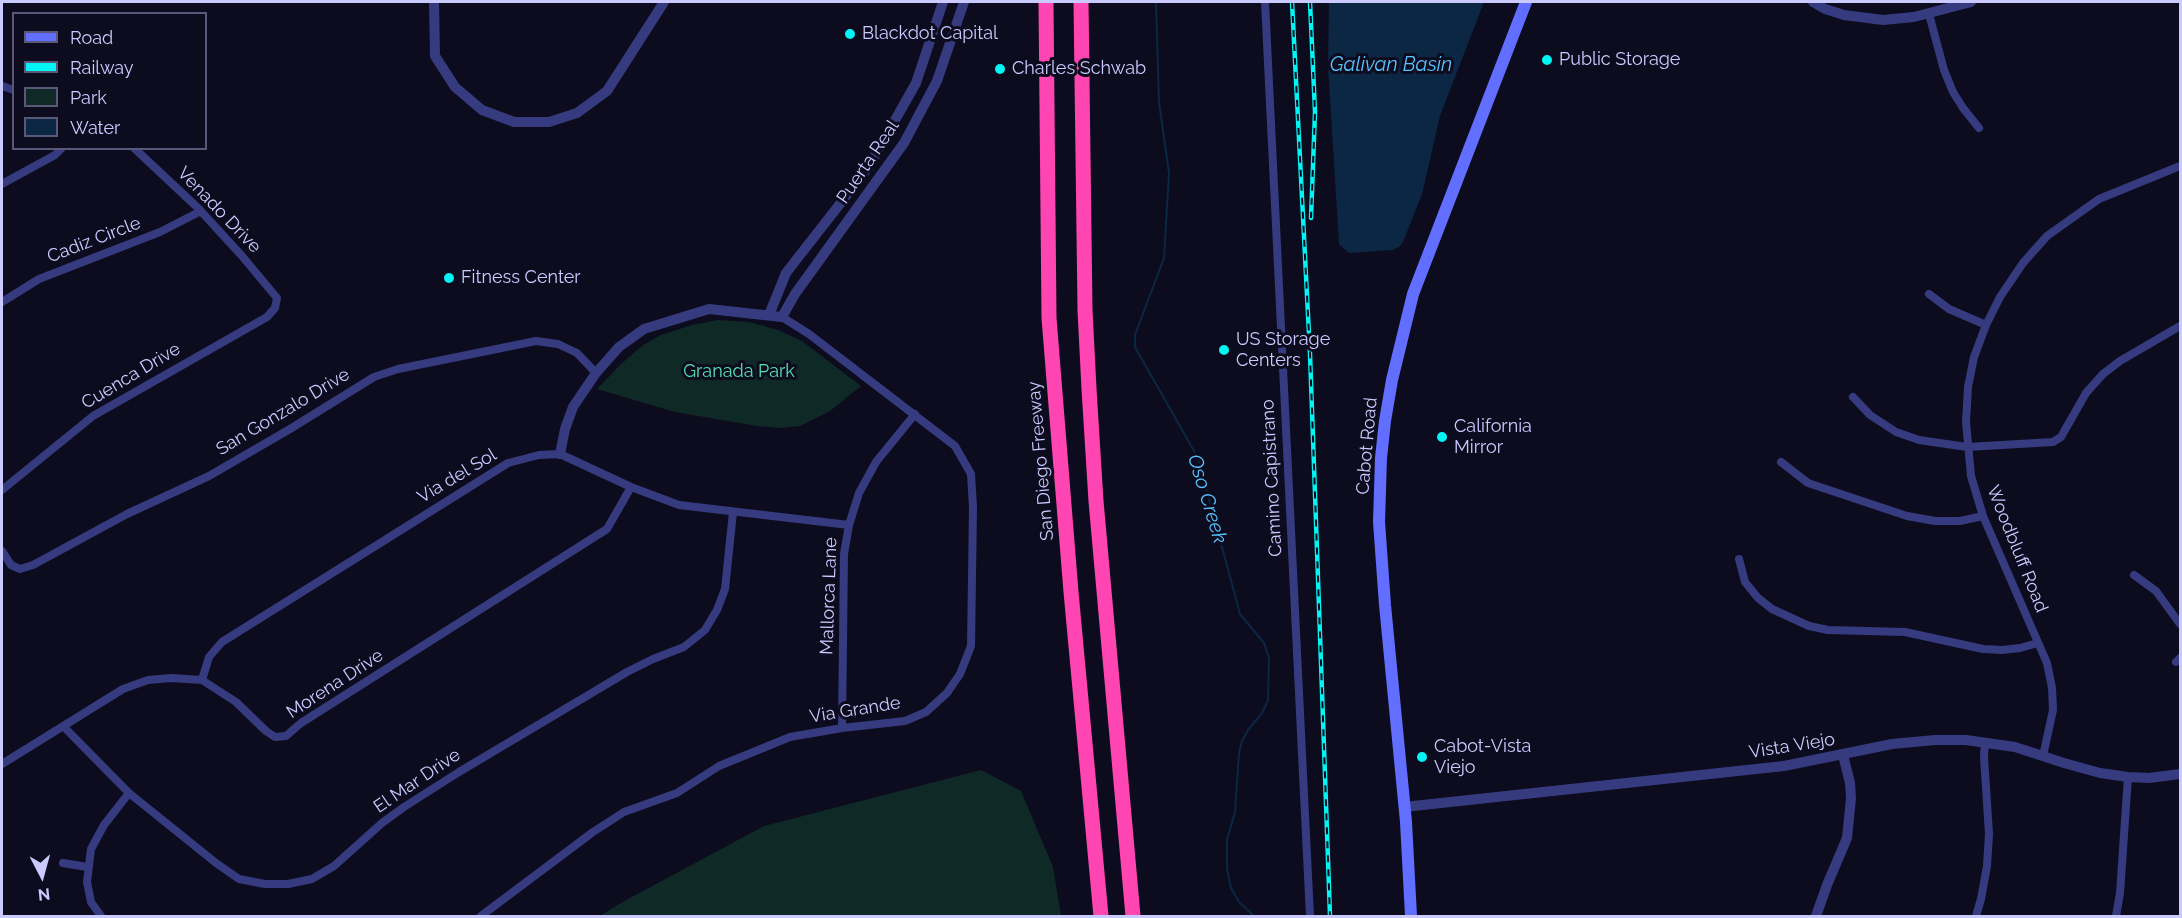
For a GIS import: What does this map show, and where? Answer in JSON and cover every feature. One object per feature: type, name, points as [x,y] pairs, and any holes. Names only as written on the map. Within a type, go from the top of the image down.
[{"type":"highway","name":"San Diego Freeway","points":[[1046,2],[1049,318],[1071,592],[1101,916]]},
{"type":"highway","points":[[1081,2],[1085,310],[1089,389],[1096,501],[1134,916]]},
{"type":"main road","name":"Cabot Road","points":[[1411,916],[1404,807],[1386,625],[1379,522],[1385,421],[1392,380],[1413,294],[1526,2]]},
{"type":"street","points":[[434,2],[435,56],[455,87],[482,110],[514,122],[549,122],[578,113],[607,91],[664,2]]},
{"type":"street","name":"Puerta Real","points":[[769,315],[786,273],[868,168],[911,92],[943,2]]},
{"type":"street","name":"Puerta Real","points":[[782,317],[795,294],[904,143],[937,81],[964,2]]},
{"type":"street","name":"Camino Capistrano","points":[[1265,2],[1310,916]]},
{"type":"street","points":[[1812,2],[1844,15],[1870,20],[1898,20],[1971,2]]},
{"type":"street","points":[[1929,14],[1944,70],[1953,92],[1979,128]]},
{"type":"street","points":[[2,184],[60,150]]},
{"type":"street","name":"Venado Drive","points":[[136,150],[201,211],[277,298]]},
{"type":"street","name":"Woodbluff Road","points":[[2043,756],[2053,710],[2047,663],[1983,516],[1971,476],[1966,422],[1968,387],[1974,357],[2000,297],[2047,236],[2099,199],[2181,166]]},
{"type":"street","name":"Cadiz Circle","points":[[2,302],[39,279],[160,232],[201,211]]},
{"type":"street","points":[[1929,294],[1949,309],[1986,325]]},
{"type":"street","name":"Cuenca Drive","points":[[2,490],[93,416],[267,317],[275,308],[277,298]]},
{"type":"street","points":[[782,317],[709,309],[644,329],[619,347],[596,373],[573,407],[565,429],[560,454],[631,487],[679,505],[849,525]]},
{"type":"street","name":"Via Grande","points":[[481,916],[593,832],[624,812],[677,792],[719,766],[790,737],[905,721],[926,712],[947,693],[960,674],[970,646],[973,507],[971,474],[955,446],[809,334],[782,317]]},
{"type":"street","points":[[1852,398],[1870,415],[1896,432],[1918,440],[1967,447],[2058,441],[2086,393],[2103,374],[2120,361],[2181,326]]},
{"type":"street","name":"San Gonzalo Drive","points":[[2,551],[11,565],[20,569],[33,565],[127,514],[209,476],[374,377],[398,369],[536,341],[558,344],[577,353],[596,373]]},
{"type":"street","name":"Mallorca Lane","points":[[843,728],[844,554],[849,525],[859,493],[876,462],[915,414]]},
{"type":"street","name":"Via del Sol","points":[[202,680],[209,657],[222,642],[508,463],[539,455],[560,454]]},
{"type":"street","points":[[1781,462],[1808,483],[1907,516],[1935,521],[1960,521],[1983,516]]},
{"type":"street","name":"Morena Drive","points":[[2,764],[123,689],[148,680],[171,678],[202,680],[236,702],[275,737],[286,736],[302,723],[607,529],[631,487]]},
{"type":"street","name":"El Mar Drive","points":[[64,727],[129,793],[239,879],[265,884],[288,884],[312,879],[334,866],[404,807],[627,672],[653,658],[684,647],[705,630],[717,610],[725,589],[734,512]]},
{"type":"street","points":[[1740,559],[1745,582],[1758,598],[1772,609],[1809,626],[1828,630],[1905,632],[1983,649],[2002,650],[2038,643]]},
{"type":"street","points":[[2134,575],[2156,591],[2181,624]]},
{"type":"street","name":"Vista Viejo","points":[[1404,807],[1785,766],[1892,744],[1925,740],[1985,742],[2015,747],[2100,773],[2128,777],[2149,778],[2181,774]]},
{"type":"street","points":[[1976,916],[1987,866],[1989,834],[1985,742]]},
{"type":"street","points":[[1816,916],[1847,838],[1851,798],[1843,755]]},
{"type":"street","points":[[2116,916],[2120,893],[2128,777]]},
{"type":"street","points":[[101,916],[91,902],[87,882],[87,867],[91,849],[104,825],[129,793]]},
{"type":"street","points":[[63,864],[87,867]]},
{"type":"green space","name":"Granada Park","points":[[718,320],[749,322],[778,330],[802,341],[861,386],[830,411],[800,426],[780,428],[675,412],[597,389],[643,345],[661,335]]},
{"type":"green space","points":[[981,770],[1021,791],[1053,867],[1061,916],[600,916],[764,826]]},
{"type":"water","name":"Galivan Basin","points":[[1329,2],[1484,2],[1440,116],[1422,194],[1403,242],[1392,250],[1349,253],[1339,244],[1328,66]]},
{"type":"waterway","name":"Oso Creek","points":[[1156,2],[1159,102],[1169,173],[1164,258],[1135,335],[1135,347],[1198,458],[1240,614],[1264,643],[1269,658],[1268,700],[1262,713],[1242,741],[1239,753],[1235,812],[1227,840],[1227,869],[1231,888],[1239,902],[1254,916]]},
{"type":"railway","points":[[1292,2],[1310,354],[1330,916]]},
{"type":"railway","points":[[1310,2],[1315,112],[1311,218]]},
{"type":"place","name":"Blackdot Capital","points":[[850,34]]},
{"type":"place","name":"Public Storage","points":[[1547,60]]},
{"type":"place","name":"Charles Schwab","points":[[1000,69]]},
{"type":"place","name":"Fitness Center","points":[[449,278]]},
{"type":"place","name":"US Storage Centers","points":[[1224,350]]},
{"type":"place","name":"California Mirror","points":[[1442,437]]},
{"type":"place","name":"Cabot-Vista Viejo","points":[[1422,757]]}]
